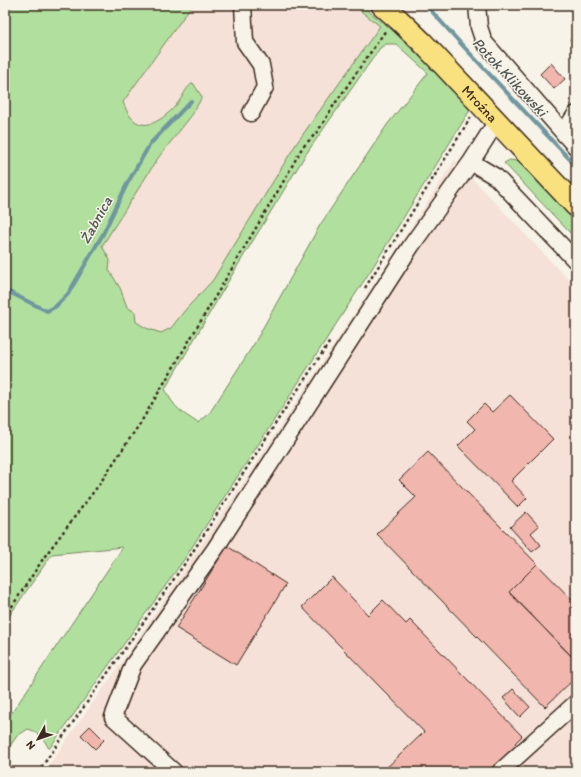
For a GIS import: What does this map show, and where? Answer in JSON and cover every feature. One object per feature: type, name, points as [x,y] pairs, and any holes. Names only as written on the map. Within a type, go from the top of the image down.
[{"type":"main road","name":"Mroźna","points":[[382,5],[395,12],[576,206]]},
{"type":"street","points":[[243,5],[245,42],[261,65],[266,87],[251,113]]},
{"type":"street","points":[[476,5],[478,27],[484,42],[576,147]]},
{"type":"street","points":[[565,135],[566,129],[576,114]]},
{"type":"street","points":[[174,772],[113,717],[133,665],[215,549],[411,246],[471,162],[497,121]]},
{"type":"street","points":[[471,162],[496,176],[576,261]]},
{"type":"street","points":[[500,772],[576,703]]},
{"type":"path","points":[[5,617],[46,556],[98,486],[141,422],[302,148],[318,131],[334,105],[388,28],[395,12]]},
{"type":"path","points":[[364,290],[480,103]]},
{"type":"path","points":[[38,772],[188,559],[334,336]]},
{"type":"shaded area","points":[[192,5],[353,5],[381,26],[296,144],[213,280],[186,309],[171,328],[161,333],[146,328],[136,322],[109,270],[110,260],[102,246],[158,157],[192,115],[192,83],[188,85],[180,100],[162,118],[150,125],[140,124],[130,117],[123,102]]},
{"type":"shaded area","points":[[455,160],[576,288],[576,772],[44,772],[126,656],[257,462]]},
{"type":"green space","points":[[5,5],[192,5],[123,102],[130,116],[136,122],[150,124],[164,117],[176,106],[187,88],[193,83],[202,97],[192,115],[158,158],[102,246],[110,260],[109,270],[120,288],[127,307],[135,312],[136,322],[146,328],[161,333],[171,328],[186,309],[213,280],[296,144],[380,26],[353,5],[361,5],[391,29],[416,53],[420,50],[472,107],[371,270],[183,561],[49,749],[41,736],[28,729],[17,736],[5,753],[5,723],[123,547],[52,554],[5,622]],"holes":[[[386,44],[396,44],[428,73],[387,125],[320,225],[254,344],[209,414],[198,423],[178,409],[165,389],[232,275],[306,154],[380,48]]]},
{"type":"green space","points":[[510,160],[523,162],[576,217],[575,228],[571,234],[504,163]]},
{"type":"building","points":[[576,31],[576,43],[570,40]]},
{"type":"building","points":[[551,63],[565,79],[554,89],[540,74]]},
{"type":"building","points":[[510,395],[553,439],[511,481],[527,498],[518,507],[458,446],[475,429],[467,421],[484,404],[492,412]]},
{"type":"building","points":[[428,452],[537,564],[509,592],[576,661],[576,677],[545,707],[377,534],[416,497],[399,480]]},
{"type":"building","points":[[526,512],[539,526],[531,533],[541,545],[532,552],[510,527]]},
{"type":"building","points":[[227,546],[286,584],[236,665],[176,628]]},
{"type":"building","points":[[537,564],[576,604],[576,661],[509,592]]},
{"type":"building","points":[[332,577],[368,615],[383,600],[406,624],[410,620],[522,736],[515,743],[521,748],[502,766],[498,762],[487,772],[382,772],[424,732],[302,607]]},
{"type":"building","points":[[513,689],[530,707],[520,717],[503,698]]},
{"type":"building","points":[[90,726],[104,740],[95,749],[81,735]]},
{"type":"waterway","name":"Potok Klikowski","points":[[426,5],[576,166]]},
{"type":"waterway","name":"Żabnica","points":[[5,290],[47,311],[55,307],[68,294],[103,234],[127,184],[150,144],[191,101]]}]
